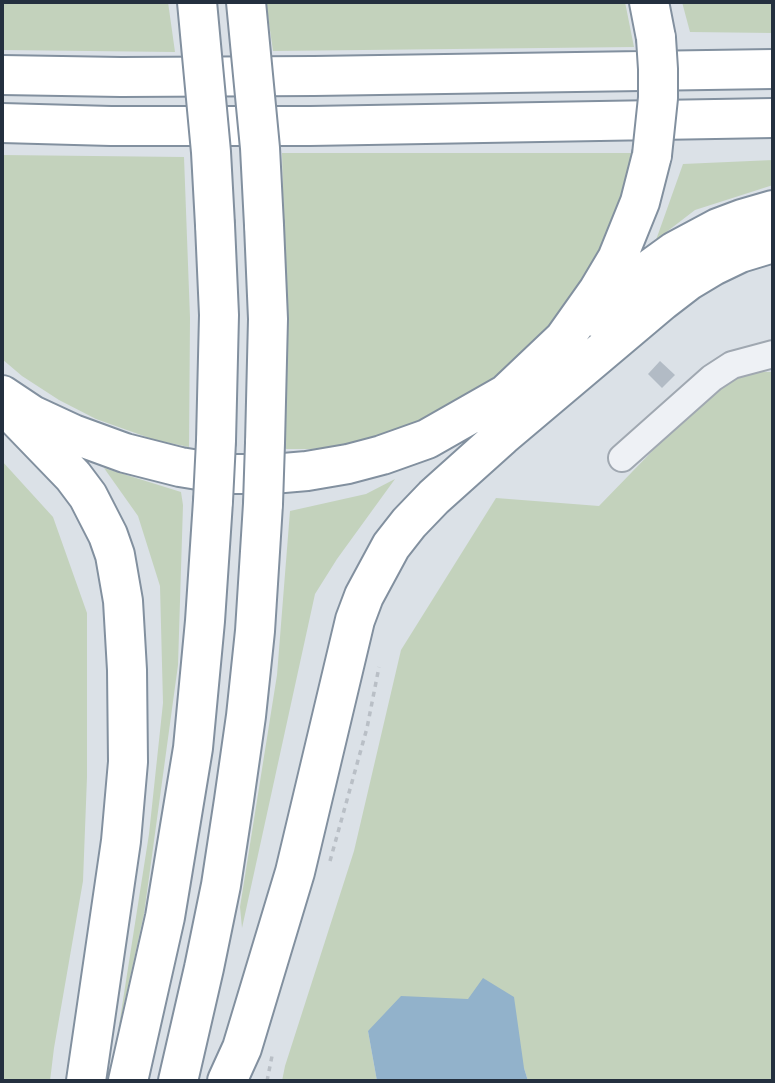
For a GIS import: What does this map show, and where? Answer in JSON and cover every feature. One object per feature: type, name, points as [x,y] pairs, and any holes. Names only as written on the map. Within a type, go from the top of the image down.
[{"type":"highway","points":[[128,1081],[165,917],[191,760],[205,621],[213,501],[219,315],[209,124],[197,2]]},
{"type":"highway","points":[[178,1081],[204,968],[234,800],[255,631],[263,504],[268,319],[260,149],[246,2]]},
{"type":"highway","points":[[225,1081],[230,1044],[281,850],[319,659],[337,593],[351,563],[373,528],[401,493],[564,339],[617,259],[640,202],[652,155],[658,69],[652,20]]},
{"type":"highway","points":[[2,75],[328,76],[773,69]]},
{"type":"highway","points":[[2,124],[310,126],[773,118]]},
{"type":"highway","points":[[537,365],[646,272],[675,251],[718,228],[773,211]]},
{"type":"highway","points":[[225,1081],[242,1048],[295,872],[355,620],[375,573],[391,546],[434,497],[662,301],[713,266],[740,253],[773,243]]},
{"type":"highway","points":[[2,395],[32,415],[73,434],[144,458],[223,474],[272,474],[334,467],[382,455],[426,439],[506,394]]},
{"type":"highway","points":[[2,402],[73,476],[88,496],[115,555],[123,601],[128,762],[121,841],[86,1081]]},
{"type":"lane","points":[[622,458],[712,378],[732,365],[773,354]]},
{"type":"green space","points":[[2,2],[168,2],[175,52],[2,50]]},
{"type":"green space","points":[[266,2],[625,2],[634,47],[273,51]]},
{"type":"green space","points":[[682,2],[773,2],[773,33],[690,32]]},
{"type":"green space","points":[[282,153],[631,153],[628,174],[607,236],[586,279],[557,318],[523,353],[486,384],[453,405],[412,425],[368,441],[338,447],[286,449]]},
{"type":"green space","points":[[2,155],[184,157],[190,318],[189,447],[155,440],[96,419],[59,400],[22,376],[2,359]]},
{"type":"green space","points":[[773,160],[773,185],[695,210],[656,240],[683,164]]},
{"type":"green space","points":[[730,371],[773,372],[773,1081],[528,1081],[524,1068],[468,999],[368,1031],[377,1081],[282,1081],[354,851],[401,650],[496,498],[599,506]]},
{"type":"green space","points":[[2,461],[53,517],[87,613],[87,777],[83,881],[50,1081],[2,1081]]},
{"type":"green space","points":[[104,468],[181,492],[183,505],[178,665],[144,914],[118,1032],[149,834],[163,703],[160,586],[138,516]]},
{"type":"green space","points":[[395,479],[315,594],[242,928],[240,907],[277,675],[290,511],[366,494]]},
{"type":"water","points":[[483,978],[514,997],[528,1081],[377,1081],[368,1031],[401,996],[468,999]]},
{"type":"building","points":[[660,361],[675,375],[662,388],[648,374]]}]
